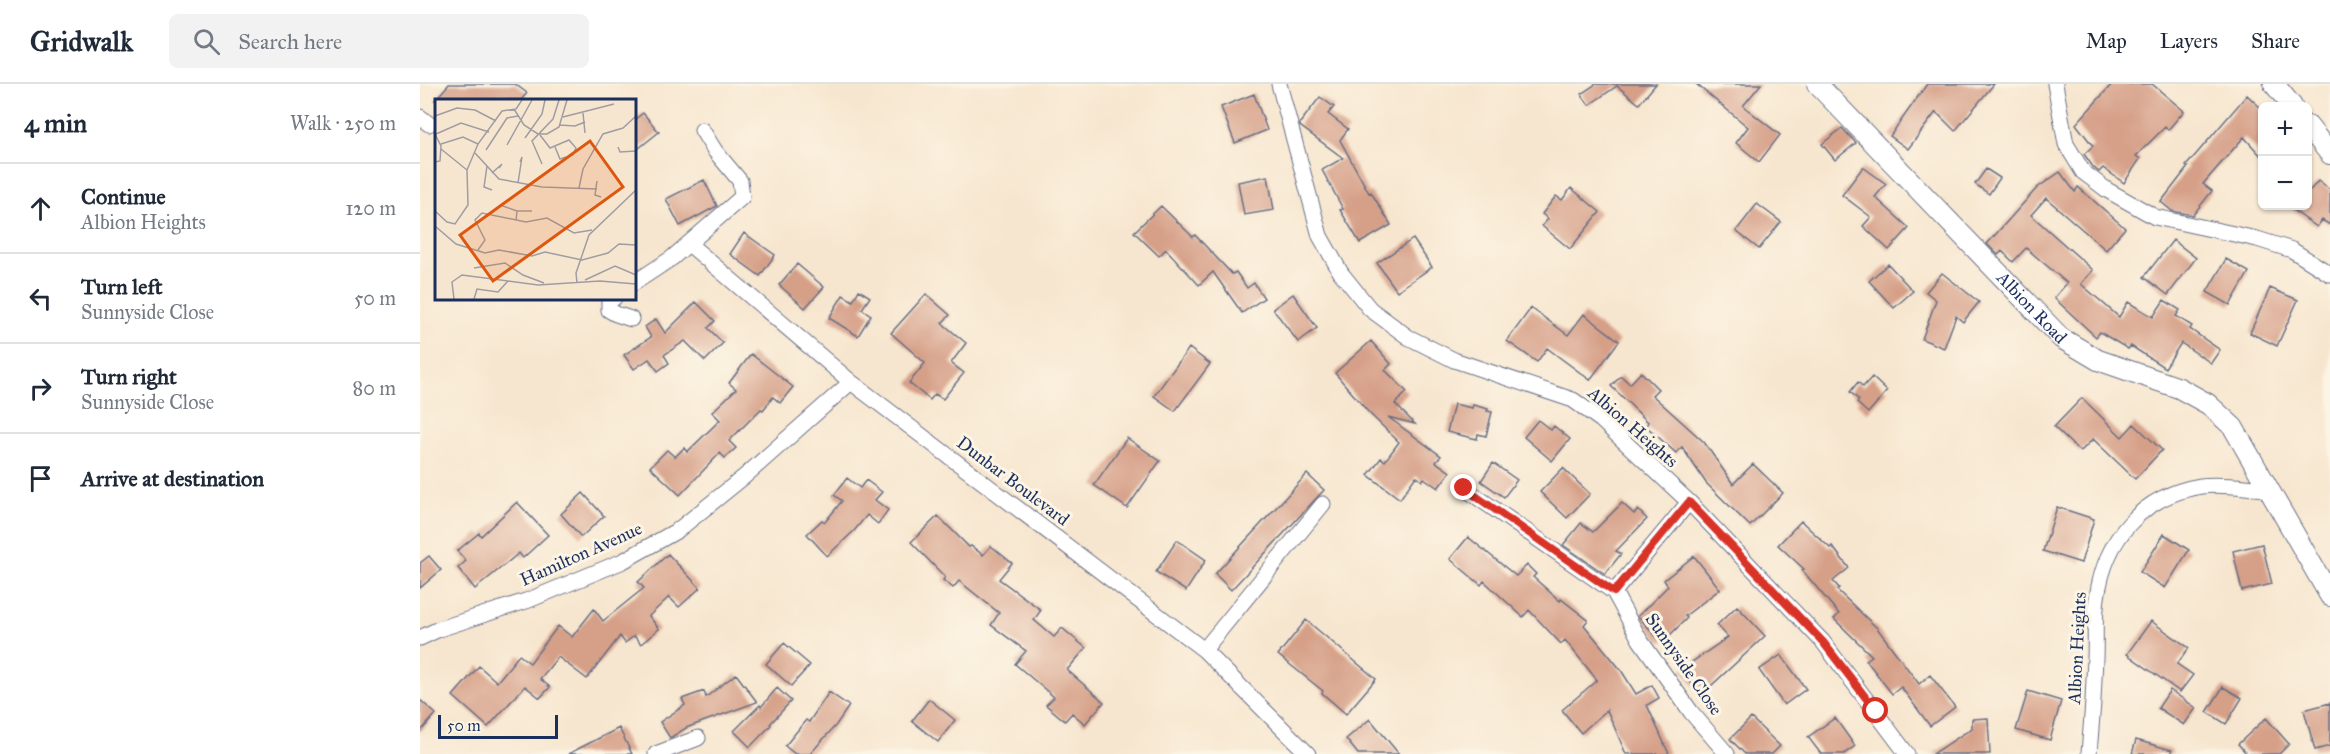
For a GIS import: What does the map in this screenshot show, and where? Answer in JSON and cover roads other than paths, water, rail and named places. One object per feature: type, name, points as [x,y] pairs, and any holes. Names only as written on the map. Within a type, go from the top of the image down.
[{"type":"street","name":"Albion Heights","points":[[1279,84],[1320,236],[1341,273],[1370,309],[1407,337],[1454,360],[1547,389],[1573,400],[1601,420],[1689,502],[1823,642],[1907,754]]},
{"type":"street","name":"Albion Road","points":[[1817,84],[2061,338],[2098,360],[2179,388],[2208,404],[2233,427],[2330,596]]},
{"type":"street","points":[[2055,84],[2066,144],[2083,171],[2107,190],[2155,217],[2258,238],[2292,250],[2330,273]]},
{"type":"street","points":[[2274,84],[2289,102]]},
{"type":"street","points":[[636,283],[672,258],[742,197],[740,181],[715,151],[702,130]]},
{"type":"street","points":[[2312,132],[2330,154]]},
{"type":"street","name":"Dunbar Boulevard","points":[[689,244],[851,382],[1204,650],[1308,754]]},
{"type":"street","points":[[612,300],[609,302],[609,310],[631,319]]},
{"type":"street","name":"Hamilton Avenue","points":[[420,638],[439,629],[529,600],[623,561],[678,530],[746,476],[851,382]]},
{"type":"street","name":"Albion Heights","points":[[2089,754],[2097,598],[2105,565],[2119,536],[2142,510],[2170,494],[2203,486],[2270,489]]},
{"type":"street","name":"Sunnyside Close","points":[[1464,488],[1614,592],[1640,640],[1691,712],[1727,754]]},
{"type":"street","points":[[1614,592],[1689,502]]},
{"type":"street","points":[[1204,650],[1323,504]]},
{"type":"street","points":[[656,754],[698,738]]}]
